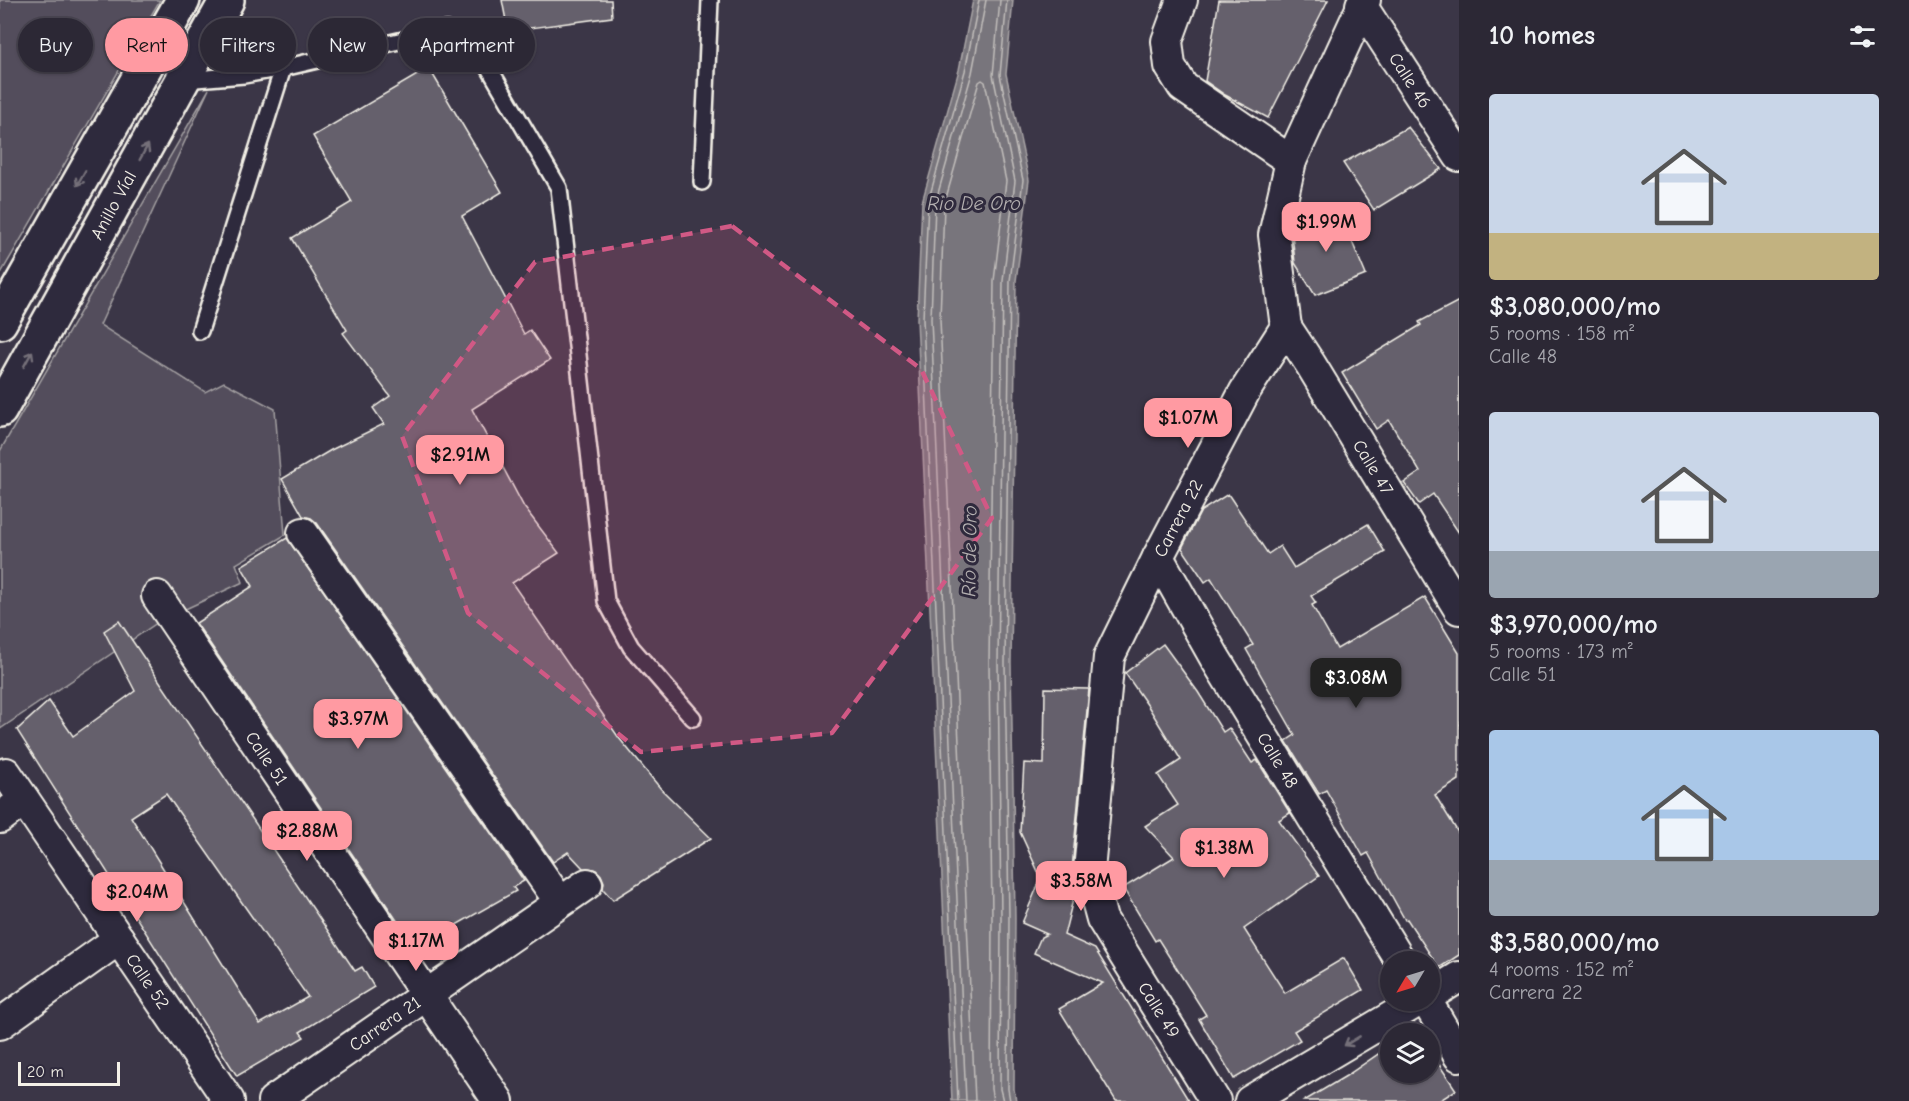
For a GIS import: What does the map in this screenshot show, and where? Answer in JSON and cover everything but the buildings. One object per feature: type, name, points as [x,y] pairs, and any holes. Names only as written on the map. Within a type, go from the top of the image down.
[{"type":"highway","points":[[0,322],[183,0]]},
{"type":"highway","name":"Anillo Víal","points":[[0,410],[227,0]]},
{"type":"street","points":[[1182,0],[1167,41],[1170,66],[1183,87],[1291,161]]},
{"type":"street","points":[[1286,327],[1274,235],[1291,161],[1363,2]]},
{"type":"street","name":"Calle 46","points":[[1363,2],[1459,156]]},
{"type":"street","name":"Carrera 22","points":[[1102,919],[1089,872],[1109,657],[1158,557],[1245,392],[1286,327]]},
{"type":"street","name":"Calle 47","points":[[1286,327],[1459,609]]},
{"type":"street","points":[[303,533],[560,902]]},
{"type":"street","name":"Calle 48","points":[[1158,557],[1215,658],[1394,951]]},
{"type":"street","name":"Calle 51","points":[[157,596],[498,1101]]},
{"type":"street","name":"Calle 52","points":[[6,773],[229,1101]]},
{"type":"street","points":[[0,818],[24,800]]},
{"type":"street","name":"Carrera 21","points":[[273,1101],[586,884]]},
{"type":"street","name":"Calle 49","points":[[1102,919],[1215,1101]]},
{"type":"street","points":[[0,1024],[119,939]]},
{"type":"street","points":[[1440,989],[1459,977]]},
{"type":"street","points":[[1250,1101],[1401,1011]]},
{"type":"street","points":[[1432,1011],[1459,1056]]},
{"type":"lane","points":[[702,182],[710,0]]},
{"type":"lane","points":[[296,65],[446,30],[478,49],[559,188],[606,601],[631,647],[693,718]]},
{"type":"lane","points":[[184,80],[260,72]]},
{"type":"lane","points":[[200,331],[281,72]]},
{"type":"highlighted area","points":[[732,226],[921,369],[992,518],[832,733],[641,752],[468,613],[402,436],[535,262]]},
{"type":"shaded area","points":[[0,0],[160,0],[150,18],[105,18],[105,72],[118,72],[0,275]]},
{"type":"shaded area","points":[[209,89],[100,325],[205,392],[224,382],[275,409],[285,535],[236,564],[243,582],[160,621],[0,729],[0,451]]},
{"type":"water","points":[[973,0],[1013,0],[1006,74],[1029,180],[1016,281],[1011,663],[1015,918],[1014,1089],[1016,1101],[952,1101],[917,319],[922,202],[959,70]]},
{"type":"water label","name":"Rio De Oro","points":[[974,203]]},
{"type":"water label","name":"Río de Oro","points":[[969,551]]}]
